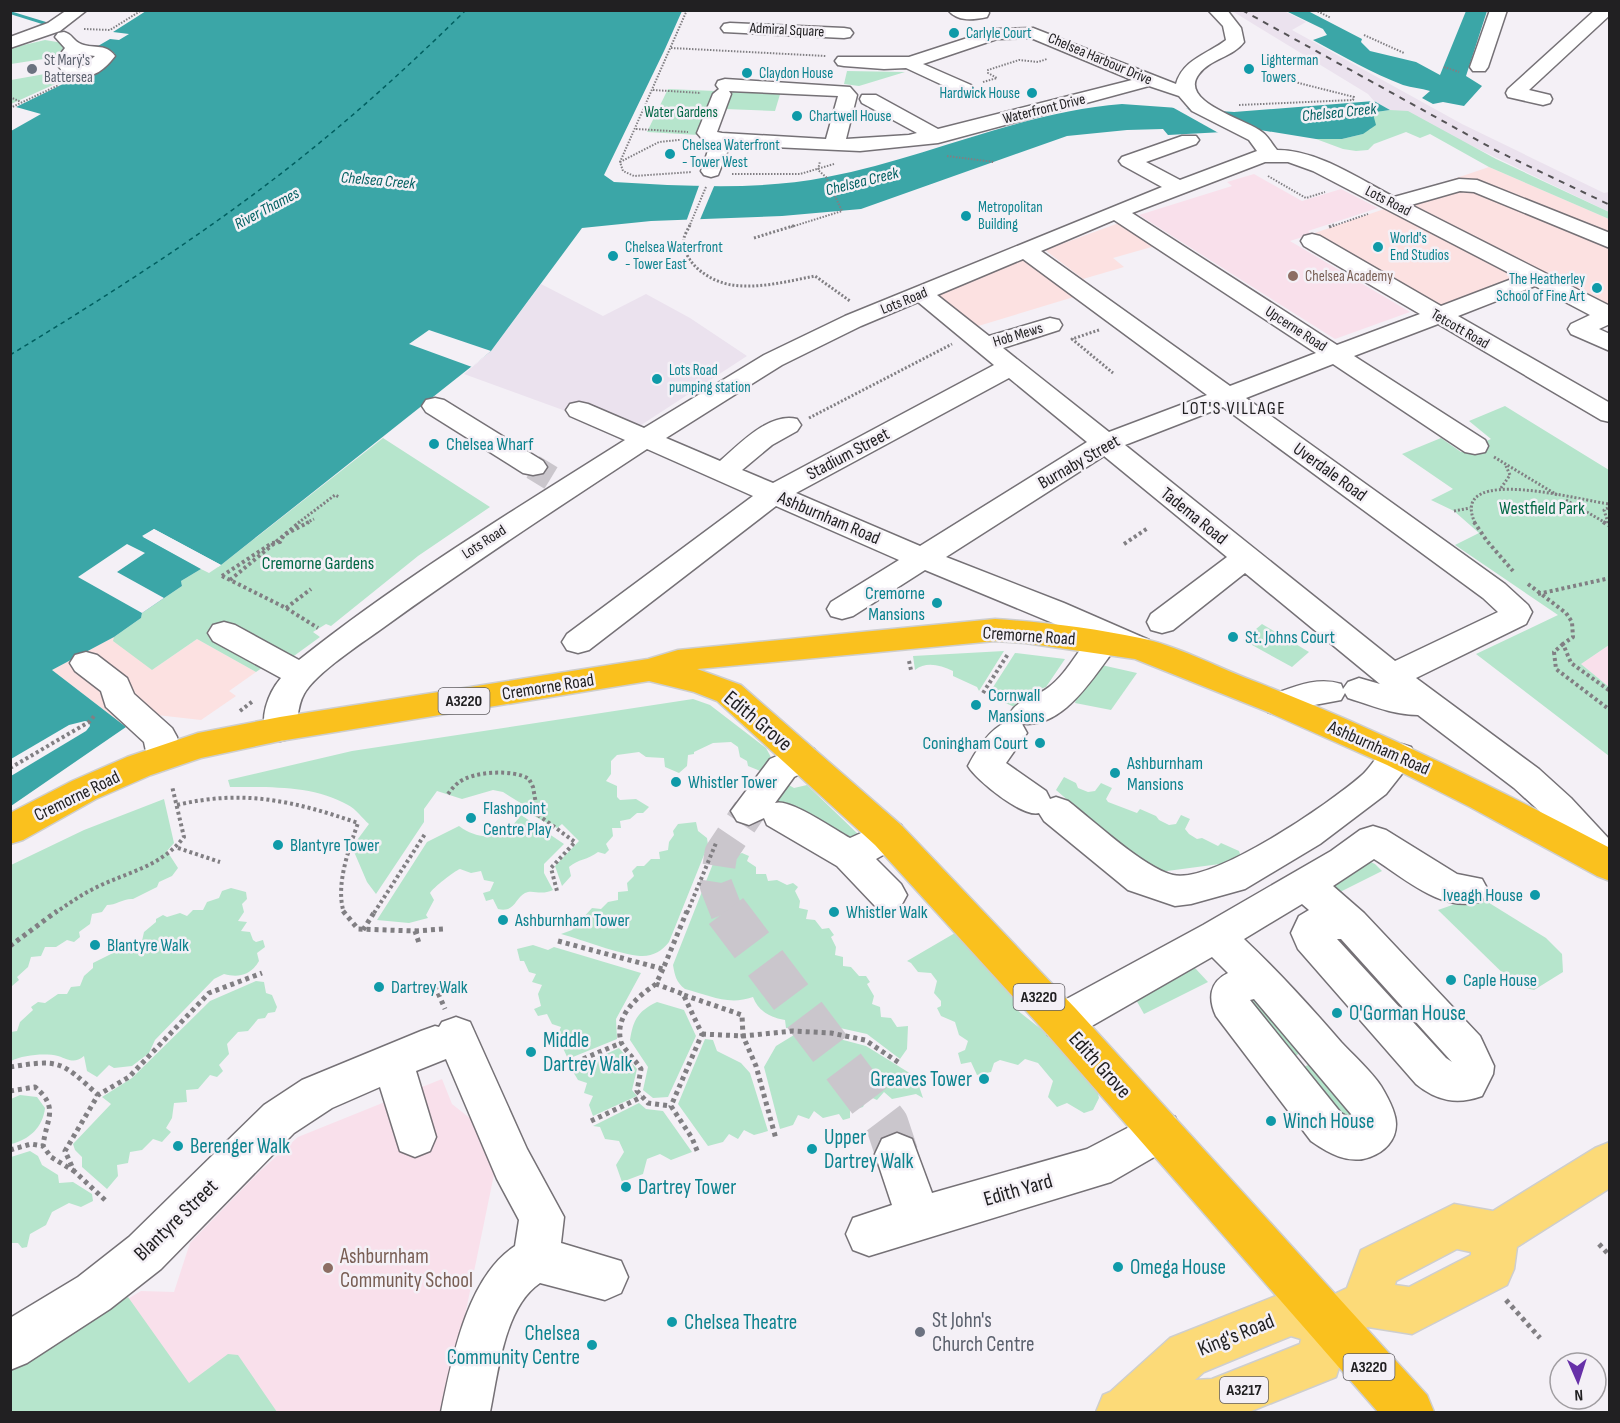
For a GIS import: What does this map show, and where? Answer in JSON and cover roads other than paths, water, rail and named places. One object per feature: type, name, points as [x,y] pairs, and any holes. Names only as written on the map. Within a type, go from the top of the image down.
[{"type":"highway","name":"Cremorne Road","points":[[10,830],[84,790],[168,771],[280,729],[649,670],[678,661],[706,657],[995,630],[1018,642],[1103,642]]},
{"type":"highway","name":"Ashburnham Road","points":[[1103,642],[1140,649],[1280,704],[1399,756],[1482,796],[1610,866]]},
{"type":"highway","name":"A3220","points":[[729,693],[728,683],[732,673],[763,653]]},
{"type":"highway","name":"Edith Grove","points":[[649,670],[701,682],[729,693],[888,835],[1160,1131],[1348,1312],[1410,1413]]},
{"type":"main road","points":[[1348,1312],[1412,1311],[1491,1269],[1497,1234],[1610,1163]]},
{"type":"main road","name":"A3217","points":[[1123,1411],[1212,1403],[1319,1360],[1348,1312]]},
{"type":"street","points":[[59,35],[100,51],[106,56],[87,72],[69,70],[66,67],[59,35],[79,10]]},
{"type":"street","points":[[956,10],[963,14],[999,18]]},
{"type":"street","points":[[1186,92],[1186,81],[1197,66],[1235,42],[1235,32],[1228,21],[1216,10]]},
{"type":"street","points":[[1479,67],[1499,10]]},
{"type":"street","points":[[1544,99],[1515,93],[1605,10]]},
{"type":"street","name":"Chelsea Harbour Drive","points":[[841,59],[862,64],[911,62],[980,38],[999,18],[1074,54],[1163,72],[1201,107],[1252,134],[1261,141],[1270,155]]},
{"type":"street","name":"Admiral Square","points":[[730,28],[846,25],[841,59]]},
{"type":"street","points":[[10,43],[59,35],[101,38]]},
{"type":"street","points":[[833,90],[841,59]]},
{"type":"street","points":[[911,62],[915,67],[964,89]]},
{"type":"street","points":[[1163,72],[1197,66]]},
{"type":"street","name":"Waterfront Drive","points":[[713,136],[836,154],[878,144],[940,146],[1163,72]]},
{"type":"street","points":[[709,177],[713,136],[724,89],[843,91],[848,95],[836,154]]},
{"type":"street","points":[[869,99],[940,146]]},
{"type":"street","points":[[1179,188],[1129,161],[1189,140]]},
{"type":"street","points":[[1309,149],[1333,150]]},
{"type":"street","name":"Lots Road","points":[[280,729],[283,706],[289,690],[301,675],[343,640],[459,558],[551,477],[645,439],[773,360],[853,321],[1116,212],[1270,155],[1303,160],[1355,184],[1609,316]]},
{"type":"street","points":[[1394,204],[1459,185],[1477,186],[1610,241]]},
{"type":"street","name":"Upcerne Road","points":[[1116,212],[1475,446]]},
{"type":"street","name":"Tetcott Road","points":[[1319,235],[1438,316],[1610,414]]},
{"type":"street","name":"Uverdale Road","points":[[1025,250],[1115,324],[1225,396],[1494,591],[1511,604],[1517,612],[1515,617],[1392,676]]},
{"type":"street","name":"Burnaby Street","points":[[842,609],[1105,443],[1536,278]]},
{"type":"street","name":"Tadema Road","points":[[922,294],[1425,703],[1540,789],[1610,866]]},
{"type":"street","points":[[1609,316],[1580,329],[1610,344]]},
{"type":"street","name":"Hob Mews","points":[[978,340],[1050,325]]},
{"type":"street","name":"Stadium Street","points":[[578,642],[774,494],[1012,366]]},
{"type":"street","points":[[435,406],[551,477]]},
{"type":"street","name":"Ashburnham Road","points":[[579,410],[635,432],[645,439],[921,558],[1015,595],[1140,649]]},
{"type":"street","points":[[724,472],[763,439],[788,425]]},
{"type":"street","points":[[1162,622],[1245,558]]},
{"type":"street","points":[[1015,595],[1026,607],[1031,619],[1030,626],[1018,642]]},
{"type":"street","points":[[224,633],[301,675]]},
{"type":"street","points":[[1103,642],[1063,694],[1019,723],[985,766],[1045,806],[1141,879],[1175,891],[1232,878],[1307,834],[1374,785],[1399,756]]},
{"type":"street","points":[[86,663],[116,686],[118,699],[160,737],[168,771]]},
{"type":"street","points":[[1280,704],[1306,695],[1344,691],[1405,703],[1425,703]]},
{"type":"street","name":"Tadema Road","points":[[1469,734],[1488,768],[1488,782],[1482,796]]},
{"type":"street","points":[[802,758],[782,768],[764,813],[850,856],[888,895]]},
{"type":"street","points":[[850,856],[888,835]]},
{"type":"street","points":[[1062,1022],[1216,936],[1344,861],[1373,840],[1450,888],[1469,890]]},
{"type":"street","points":[[1304,883],[1351,924]]},
{"type":"street","points":[[1216,936],[1267,986]]},
{"type":"street","name":"Blantyre Street","points":[[10,1346],[94,1293],[145,1253],[279,1119],[317,1094],[446,1040],[542,1217],[536,1259]]},
{"type":"street","points":[[393,1062],[415,1137]]},
{"type":"street","name":"Edith Yard","points":[[869,1234],[1096,1167],[1160,1131]]},
{"type":"street","points":[[897,1154],[919,1219]]},
{"type":"street","points":[[466,1413],[476,1361],[488,1322],[505,1289],[526,1263],[536,1259],[605,1277]]},
{"type":"water","points":[[146,11],[682,11],[604,175],[614,182],[747,186],[827,177],[901,159],[1047,116],[1122,104],[1234,112],[1374,101],[1390,110],[1373,114],[1376,125],[1363,134],[1342,139],[1316,139],[1260,130],[1168,135],[1163,129],[1127,130],[1067,136],[861,209],[782,216],[651,221],[582,228],[491,351],[221,565],[154,529],[143,537],[201,569],[181,581],[182,586],[142,613],[141,618],[114,637],[52,670],[126,727],[11,806],[11,131],[41,114],[16,107],[112,60],[115,54],[112,51],[98,46],[110,39],[119,40],[129,34],[113,32]]},
{"type":"water","points":[[1286,11],[1308,11],[1362,39],[1361,42],[1370,51],[1416,62],[1440,75],[1466,11],[1487,11],[1466,76],[1482,86],[1464,106],[1443,102],[1433,104],[1422,98],[1430,91],[1391,80],[1313,40],[1327,35],[1323,29]]},
{"type":"waterway","points":[[10,12],[44,23]]},
{"type":"tunnel","points":[[533,467],[551,478]]},
{"type":"tunnel","points":[[726,912],[716,885],[721,853],[749,811]]},
{"type":"tunnel","points":[[726,912],[887,1124],[897,1154]]},
{"type":"railway","points":[[1242,10],[1497,151],[1610,205]]},
{"type":"place","name":"Carlyle Court","points":[[954,33]]},
{"type":"place","name":"St Mary's Battersea","points":[[32,69]]},
{"type":"place","name":"Lighterman Towers","points":[[1249,69]]},
{"type":"place","name":"Claydon House","points":[[747,73]]},
{"type":"place","name":"Hardwick House","points":[[1032,93]]},
{"type":"place","name":"Chartwell House","points":[[797,116]]},
{"type":"place","name":"Chelsea Waterfront - Tower West","points":[[670,154]]},
{"type":"place","name":"Metropolitan Building","points":[[966,216]]},
{"type":"place","name":"World's End Studios","points":[[1378,247]]},
{"type":"place","name":"Chelsea Waterfront - Tower East","points":[[613,256]]},
{"type":"place","name":"Chelsea Academy","points":[[1293,276]]},
{"type":"place","name":"The Heatherley School of Fine Art","points":[[1597,288]]},
{"type":"place","name":"Lots Road pumping station","points":[[657,379]]},
{"type":"place","name":"Chelsea Wharf","points":[[434,444]]},
{"type":"place","name":"Cremorne Mansions","points":[[937,603]]},
{"type":"place","name":"St. Johns Court","points":[[1233,637]]},
{"type":"place","name":"Cornwall Mansions","points":[[976,705]]},
{"type":"place","name":"Coningham Court","points":[[1040,743]]},
{"type":"place","name":"Ashburnham Mansions","points":[[1115,773]]},
{"type":"place","name":"Whistler Tower","points":[[676,782]]},
{"type":"place","name":"Flashpoint Centre Play","points":[[471,818]]},
{"type":"place","name":"Blantyre Tower","points":[[278,845]]},
{"type":"place","name":"Iveagh House","points":[[1535,895]]},
{"type":"place","name":"Whistler Walk","points":[[834,912]]},
{"type":"place","name":"Ashburnham Tower","points":[[503,920]]},
{"type":"place","name":"Blantyre Walk","points":[[95,945]]},
{"type":"place","name":"Caple House","points":[[1451,980]]},
{"type":"place","name":"Dartrey Walk","points":[[379,987]]},
{"type":"place","name":"O'Gorman House","points":[[1337,1013]]},
{"type":"place","name":"Middle Dartrey Walk","points":[[531,1052]]},
{"type":"place","name":"Greaves Tower","points":[[984,1079]]},
{"type":"place","name":"Winch House","points":[[1271,1121]]},
{"type":"place","name":"Berenger Walk","points":[[178,1146]]},
{"type":"place","name":"Upper Dartrey Walk","points":[[812,1149]]},
{"type":"place","name":"Dartrey Tower","points":[[626,1187]]},
{"type":"place","name":"Omega House","points":[[1118,1267]]},
{"type":"place","name":"Ashburnham Community School","points":[[328,1268]]},
{"type":"place","name":"Chelsea Theatre","points":[[672,1322]]},
{"type":"place","name":"St John's Church Centre","points":[[920,1332]]},
{"type":"place","name":"Chelsea Community Centre","points":[[592,1345]]},
{"type":"district","name":"LOT'S VILLAGE","points":[[1234,408]]},
{"type":"park label","name":"Water Gardens","points":[[681,112]]},
{"type":"park label","name":"Westfield Park","points":[[1542,508]]},
{"type":"park label","name":"Cremorne Gardens","points":[[318,563]]},
{"type":"water label","name":"Chelsea Creek","points":[[1339,113]]},
{"type":"water label","name":"Chelsea Creek","points":[[378,181]]},
{"type":"water label","name":"Chelsea Creek","points":[[862,182]]},
{"type":"water label","name":"River Thames","points":[[267,209]]}]
